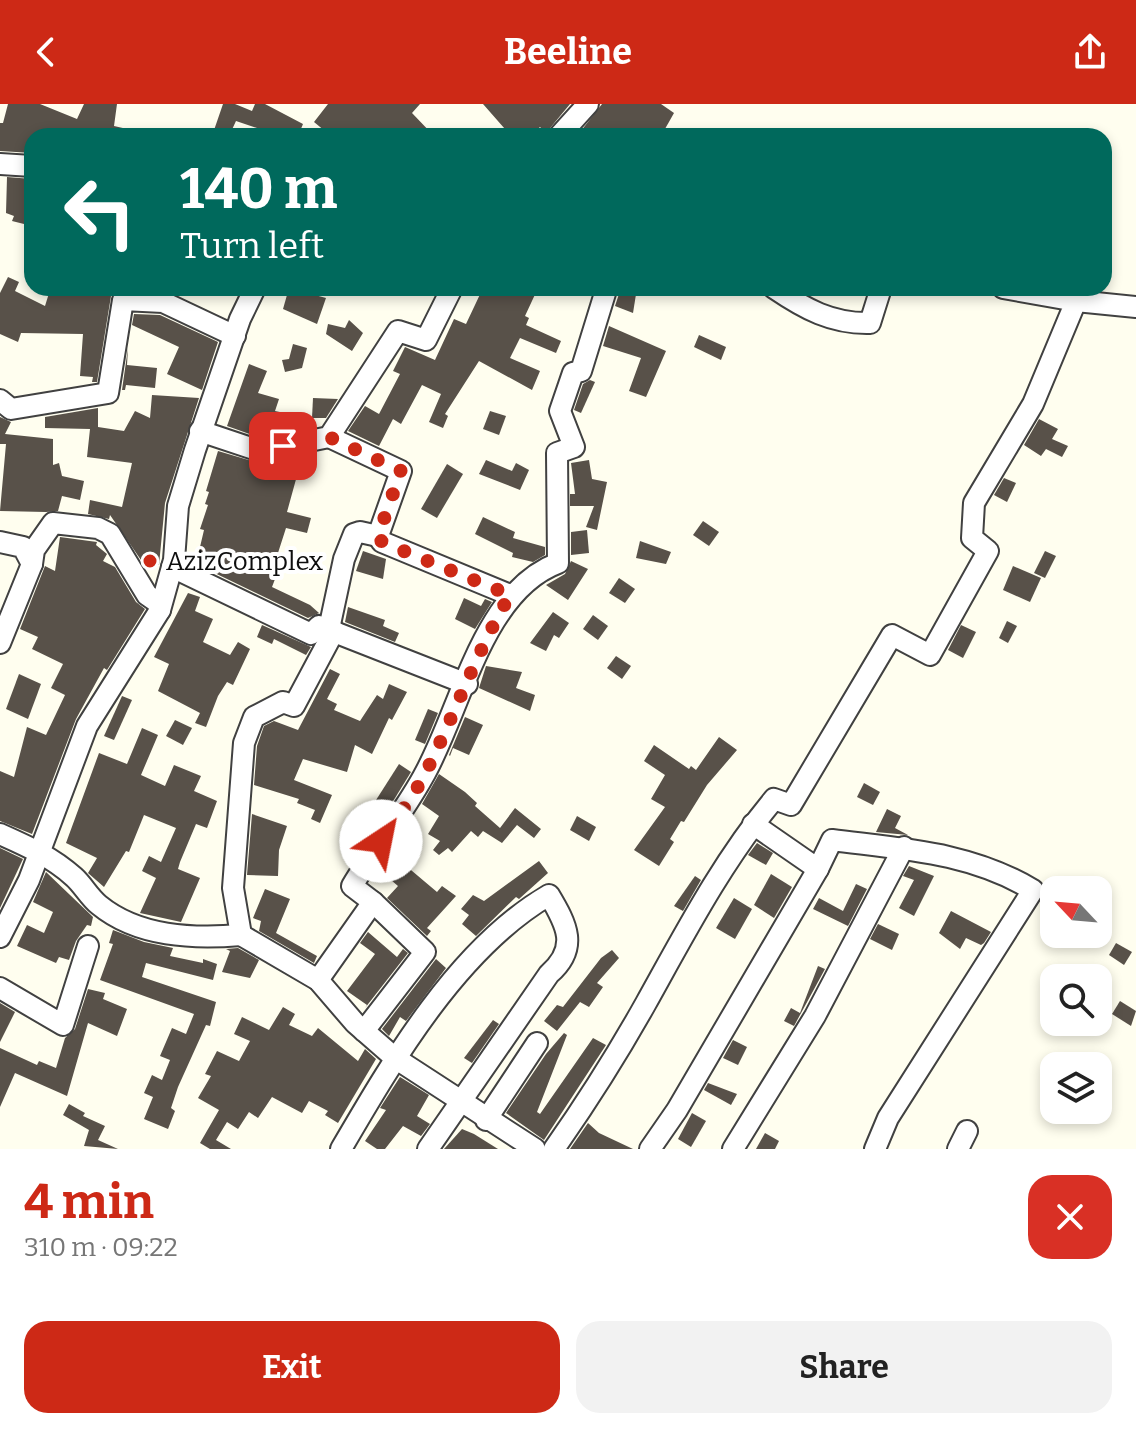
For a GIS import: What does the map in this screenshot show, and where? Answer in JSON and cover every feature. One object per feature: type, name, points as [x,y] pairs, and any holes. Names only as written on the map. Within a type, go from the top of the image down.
[{"type":"street","points":[[566,128],[588,104]]},
{"type":"street","points":[[0,164],[24,166]]},
{"type":"street","points":[[0,937],[40,851],[87,726],[160,610],[172,567],[178,506],[200,431],[252,296]]},
{"type":"street","points":[[329,437],[398,331],[426,340],[448,296]]},
{"type":"street","points":[[364,1031],[425,952],[352,886],[423,777],[467,684],[472,662],[510,595],[534,576],[558,563],[557,453],[574,447],[560,411],[573,373],[581,371],[591,346],[604,296]]},
{"type":"street","points":[[789,296],[843,324],[870,323],[878,296]]},
{"type":"street","points":[[1048,296],[1136,307]]},
{"type":"street","points":[[0,400],[11,409],[108,393],[123,300],[163,302],[235,336]]},
{"type":"street","points":[[554,1149],[593,1094],[675,948],[753,824],[774,799],[791,805],[892,635],[930,655],[988,551],[972,538],[974,503],[1033,404],[1076,301]]},
{"type":"street","points":[[200,431],[260,451],[329,437],[401,471],[378,536]]},
{"type":"street","points":[[0,643],[32,564],[34,550],[53,523],[98,528],[110,534],[147,595],[157,602],[160,610]]},
{"type":"street","points":[[241,935],[233,888],[244,743],[254,717],[283,702],[294,706],[331,630],[344,559],[354,534],[360,532],[378,536],[382,542],[510,595]]},
{"type":"street","points":[[0,542],[23,547],[32,564]]},
{"type":"street","points":[[172,567],[311,634],[319,626],[467,684]]},
{"type":"street","points":[[753,824],[818,869]]},
{"type":"street","points":[[0,834],[40,851],[75,878],[98,905],[127,921],[190,939],[241,935],[318,980],[364,1031],[395,1058],[459,1103],[535,1149]]},
{"type":"street","points":[[650,1149],[677,1110],[832,840],[937,852],[983,866],[1033,890],[888,1118],[875,1149]]},
{"type":"street","points":[[733,1149],[827,994],[904,847]]},
{"type":"street","points":[[341,1149],[395,1058],[454,981],[498,933],[549,895],[565,922],[568,942],[563,962],[549,974],[428,1149]]},
{"type":"street","points":[[318,980],[373,902]]},
{"type":"street","points":[[0,988],[63,1025],[88,946]]},
{"type":"street","points":[[486,1120],[537,1043]]},
{"type":"building","points":[[8,104],[40,104],[77,119],[84,104],[117,104],[114,126],[123,128],[24,128],[24,152],[0,151],[0,123],[3,123]]},
{"type":"building","points":[[223,104],[235,104],[252,111],[255,104],[265,104],[303,124],[301,128],[257,128],[236,121],[233,128],[215,128]]},
{"type":"building","points":[[328,104],[420,104],[412,113],[426,128],[321,128],[314,122]]},
{"type":"building","points":[[483,104],[570,104],[550,128],[504,128]]},
{"type":"building","points":[[602,104],[661,104],[674,113],[666,128],[583,128]]},
{"type":"building","points":[[7,177],[24,178],[24,224],[12,221],[14,216],[6,213]]},
{"type":"building","points":[[8,277],[19,282],[15,291],[45,306],[48,296],[111,296],[97,382],[92,382],[93,377],[80,376],[83,334],[21,333],[18,342],[0,334],[0,293]]},
{"type":"building","points":[[287,296],[326,298],[317,324],[283,309]]},
{"type":"building","points":[[479,296],[534,296],[525,316],[529,318],[526,325],[561,341],[556,353],[520,338],[510,358],[540,371],[532,390],[479,361],[445,414],[448,416],[443,428],[429,422],[441,394],[422,385],[401,424],[393,419],[379,446],[348,431],[365,406],[379,414],[400,374],[393,371],[405,347],[435,360],[454,319],[466,324]]},
{"type":"building","points":[[618,296],[636,296],[633,313],[615,306]]},
{"type":"building","points":[[134,314],[160,315],[218,342],[202,390],[167,374],[179,347],[132,325]]},
{"type":"building","points":[[349,320],[363,333],[352,351],[326,334],[328,324],[345,328]]},
{"type":"building","points":[[609,326],[666,351],[646,397],[629,391],[641,358],[603,346]]},
{"type":"building","points":[[699,335],[726,347],[721,360],[694,347]]},
{"type":"building","points":[[293,344],[307,348],[302,368],[285,372],[282,360],[289,359]]},
{"type":"building","points":[[128,348],[127,365],[157,368],[155,388],[126,385],[122,390]]},
{"type":"building","points":[[249,364],[267,371],[258,393],[279,399],[275,411],[294,415],[290,432],[261,438],[227,426]]},
{"type":"building","points":[[590,380],[595,382],[581,413],[574,410],[583,384]]},
{"type":"building","points":[[152,395],[199,398],[165,503],[159,565],[141,560],[110,515],[109,519],[88,514],[90,500],[122,507],[132,463],[87,457],[90,429],[45,428],[45,417],[98,408],[98,427],[124,431],[135,411],[150,418]]},
{"type":"building","points":[[313,398],[338,399],[326,418],[312,418]]},
{"type":"building","points":[[490,411],[506,416],[499,435],[483,429]]},
{"type":"building","points":[[0,417],[11,422],[5,434],[53,439],[53,465],[59,463],[62,476],[84,481],[80,500],[62,496],[58,511],[0,511],[6,444],[0,444]]},
{"type":"building","points":[[1039,419],[1058,429],[1052,439],[1068,446],[1062,457],[1046,449],[1041,456],[1024,445]]},
{"type":"building","points":[[218,451],[262,464],[316,453],[313,474],[298,472],[287,512],[311,518],[307,533],[286,528],[277,556],[283,558],[272,587],[310,605],[319,613],[308,618],[196,564],[204,530],[200,529],[208,505],[205,504],[209,492],[206,491]]},
{"type":"building","points":[[486,460],[512,471],[516,463],[529,470],[520,490],[479,474]]},
{"type":"building","points":[[589,460],[592,479],[607,482],[597,530],[586,527],[594,506],[570,506],[570,494],[575,494],[571,463]]},
{"type":"building","points":[[447,464],[463,474],[437,518],[421,509]]},
{"type":"building","points":[[1004,478],[1016,483],[1007,502],[994,495]]},
{"type":"building","points":[[483,517],[515,532],[513,538],[545,547],[545,555],[533,562],[512,557],[513,553],[475,534]]},
{"type":"building","points":[[703,521],[719,532],[709,546],[693,535]]},
{"type":"building","points":[[587,530],[589,553],[571,555],[571,532]]},
{"type":"building","points":[[60,537],[97,542],[96,545],[107,554],[103,561],[115,567],[136,602],[145,609],[107,670],[104,668],[76,719],[32,834],[0,821],[0,771],[14,777],[27,727],[46,735],[65,695],[51,688],[63,664],[32,649],[38,637],[20,629],[45,566],[55,571]]},
{"type":"building","points":[[640,541],[671,552],[666,564],[636,558]]},
{"type":"building","points":[[363,551],[386,559],[383,579],[356,571]]},
{"type":"building","points":[[1045,551],[1056,556],[1045,578],[1034,573]]},
{"type":"building","points":[[571,561],[588,569],[568,600],[546,585],[565,574]]},
{"type":"building","points":[[1013,566],[1041,578],[1030,602],[1003,590]]},
{"type":"building","points":[[619,578],[635,589],[625,603],[609,593]]},
{"type":"building","points":[[188,593],[200,597],[195,611],[213,619],[203,642],[230,655],[238,642],[250,649],[233,685],[227,682],[218,696],[206,727],[195,723],[200,713],[158,691],[169,664],[154,657]]},
{"type":"building","points":[[464,598],[481,606],[485,599],[492,602],[475,629],[455,619]]},
{"type":"building","points":[[348,607],[385,620],[383,626],[399,633],[395,642],[345,622]]},
{"type":"building","points":[[553,612],[569,623],[559,638],[554,635],[546,651],[530,643]]},
{"type":"building","points":[[593,615],[608,626],[598,640],[583,629]]},
{"type":"building","points":[[1007,621],[1017,626],[1008,643],[999,638]]},
{"type":"building","points":[[262,625],[311,647],[306,655],[274,639],[272,644],[257,637]]},
{"type":"building","points":[[961,625],[976,632],[963,658],[948,650]]},
{"type":"building","points":[[616,656],[631,666],[622,679],[607,668]]},
{"type":"building","points":[[486,666],[522,672],[516,688],[535,695],[530,711],[479,688]]},
{"type":"building","points":[[330,669],[340,674],[327,699],[337,704],[334,710],[360,721],[377,695],[383,699],[389,684],[407,692],[392,720],[389,718],[372,754],[355,745],[347,772],[303,759],[294,780],[332,795],[320,823],[311,819],[315,810],[297,803],[299,799],[254,785],[257,746],[264,726],[274,721],[298,730]]},
{"type":"building","points":[[19,674],[41,684],[28,719],[6,709]]},
{"type":"building","points":[[122,696],[132,700],[114,740],[104,736]]},
{"type":"building","points":[[428,709],[438,713],[425,744],[415,740]]},
{"type":"building","points":[[465,717],[483,725],[469,755],[453,748],[450,756],[449,755]]},
{"type":"building","points":[[175,720],[192,728],[183,745],[166,736]]},
{"type":"building","points":[[142,728],[158,735],[141,775],[165,786],[174,765],[201,776],[194,791],[217,801],[207,828],[196,824],[180,862],[178,869],[200,878],[181,922],[140,913],[156,878],[142,871],[149,856],[161,862],[176,828],[144,815],[129,852],[126,851],[104,887],[88,873],[97,858],[66,843],[99,753],[127,764]]},
{"type":"building","points":[[719,737],[737,750],[707,785],[684,822],[681,821],[670,839],[674,842],[659,866],[634,850],[665,807],[651,799],[665,775],[644,761],[654,745],[689,769],[691,766],[696,770]]},
{"type":"building","points":[[399,764],[411,772],[395,798],[367,839],[355,833]]},
{"type":"building","points":[[439,774],[465,792],[477,803],[475,806],[500,828],[515,808],[541,829],[534,838],[517,825],[502,843],[483,831],[478,837],[471,831],[452,852],[448,848],[439,855],[433,850],[440,841],[428,834],[439,816],[422,804]]},
{"type":"building","points":[[864,783],[880,792],[873,805],[857,797]]},
{"type":"building","points":[[887,809],[901,816],[895,828],[908,835],[876,832]]},
{"type":"building","points":[[252,814],[287,826],[279,850],[278,876],[247,875]]},
{"type":"building","points":[[577,816],[596,827],[589,841],[570,830]]},
{"type":"building","points":[[757,843],[773,853],[766,865],[748,855]]},
{"type":"building","points":[[0,848],[23,859],[0,908]]},
{"type":"building","points":[[392,849],[409,858],[405,865],[437,892],[442,886],[456,896],[427,928],[431,931],[427,936],[387,898],[398,886],[378,869]]},
{"type":"building","points":[[539,861],[548,873],[519,899],[516,897],[476,936],[462,924],[469,915],[461,909],[473,895],[484,901]]},
{"type":"building","points":[[909,866],[934,876],[914,916],[899,908],[914,880],[903,876]]},
{"type":"building","points":[[46,872],[93,917],[91,926],[87,925],[76,941],[69,960],[59,957],[56,963],[17,946],[27,925],[44,933],[53,912],[33,902]]},
{"type":"building","points":[[771,874],[792,887],[774,918],[754,905]]},
{"type":"building","points":[[695,876],[701,880],[683,911],[674,906]]},
{"type":"building","points":[[856,884],[867,889],[848,926],[813,909],[819,898],[843,911]]},
{"type":"building","points":[[265,889],[290,899],[276,933],[317,956],[314,963],[259,931],[261,921],[253,918]]},
{"type":"building","points":[[734,898],[752,909],[735,939],[716,928]]},
{"type":"building","points":[[951,911],[991,932],[984,943],[981,945],[966,938],[960,949],[939,933]]},
{"type":"building","points":[[878,924],[899,934],[892,950],[870,939]]},
{"type":"building","points":[[113,930],[144,942],[173,948],[170,956],[203,963],[203,959],[217,964],[213,980],[146,963],[142,977],[216,1002],[210,1026],[206,1025],[178,1087],[171,1108],[175,1111],[168,1129],[144,1119],[153,1097],[144,1093],[152,1075],[162,1080],[170,1060],[160,1056],[172,1028],[186,1034],[194,1014],[100,980],[113,944],[109,943]]},
{"type":"building","points":[[368,932],[397,957],[403,949],[408,953],[365,1008],[367,1005],[347,991],[375,954],[360,943]]},
{"type":"building","points":[[1116,943],[1132,952],[1124,965],[1109,955]]},
{"type":"building","points":[[238,948],[259,960],[250,978],[222,972],[230,951],[226,949]]},
{"type":"building","points":[[612,950],[619,958],[597,983],[603,987],[589,1007],[580,1002],[557,1031],[544,1021],[557,1005],[563,1007],[601,958]]},
{"type":"building","points":[[436,959],[446,968],[406,1021],[400,1017],[389,1036],[382,1029]]},
{"type":"building","points":[[818,966],[825,969],[794,1026],[784,1021],[791,1008],[800,1013]]},
{"type":"building","points":[[88,989],[105,993],[103,999],[127,1009],[117,1036],[88,1023],[67,1096],[15,1073],[0,1107],[0,1048],[37,1065],[39,1061],[56,1068],[65,1038],[75,1029]]},
{"type":"building","points":[[1120,1001],[1136,1011],[1131,1026],[1112,1014]]},
{"type":"building","points":[[0,1003],[15,1012],[0,1042]]},
{"type":"building","points":[[283,1007],[295,1014],[289,1025],[312,1036],[318,1028],[358,1061],[365,1049],[376,1059],[338,1123],[325,1115],[328,1111],[309,1101],[302,1113],[272,1097],[258,1118],[249,1112],[238,1129],[227,1122],[216,1140],[231,1149],[210,1149],[200,1143],[219,1110],[198,1098],[211,1076],[205,1074],[217,1051],[239,1061],[250,1041],[234,1034],[242,1017],[269,1030]]},
{"type":"building","points":[[493,1020],[499,1024],[472,1063],[464,1058]]},
{"type":"building","points":[[564,1033],[567,1035],[537,1112],[540,1114],[593,1038],[606,1045],[544,1140],[506,1113]]},
{"type":"building","points":[[733,1040],[747,1047],[738,1065],[723,1058]]},
{"type":"building","points":[[400,1077],[429,1095],[417,1116],[430,1124],[421,1136],[403,1126],[385,1149],[377,1149],[365,1141],[386,1110],[380,1108]]},
{"type":"building","points":[[708,1083],[737,1094],[731,1105],[704,1090]]},
{"type":"building","points":[[69,1104],[85,1113],[83,1116],[105,1126],[98,1140],[118,1149],[84,1146],[89,1130],[63,1115]]},
{"type":"building","points":[[692,1113],[706,1121],[691,1147],[678,1139]]},
{"type":"building","points":[[588,1123],[599,1133],[633,1149],[570,1149]]},
{"type":"building","points":[[462,1129],[474,1134],[498,1149],[444,1149]]},
{"type":"building","points":[[765,1133],[779,1141],[775,1149],[756,1149]]},
{"type":"place","name":"AzizComplex","points":[[150,561]]},
{"type":"route","points":[[283,446],[329,437],[401,471],[378,536],[382,542],[510,595],[472,662],[467,684],[423,777],[381,841]]}]
